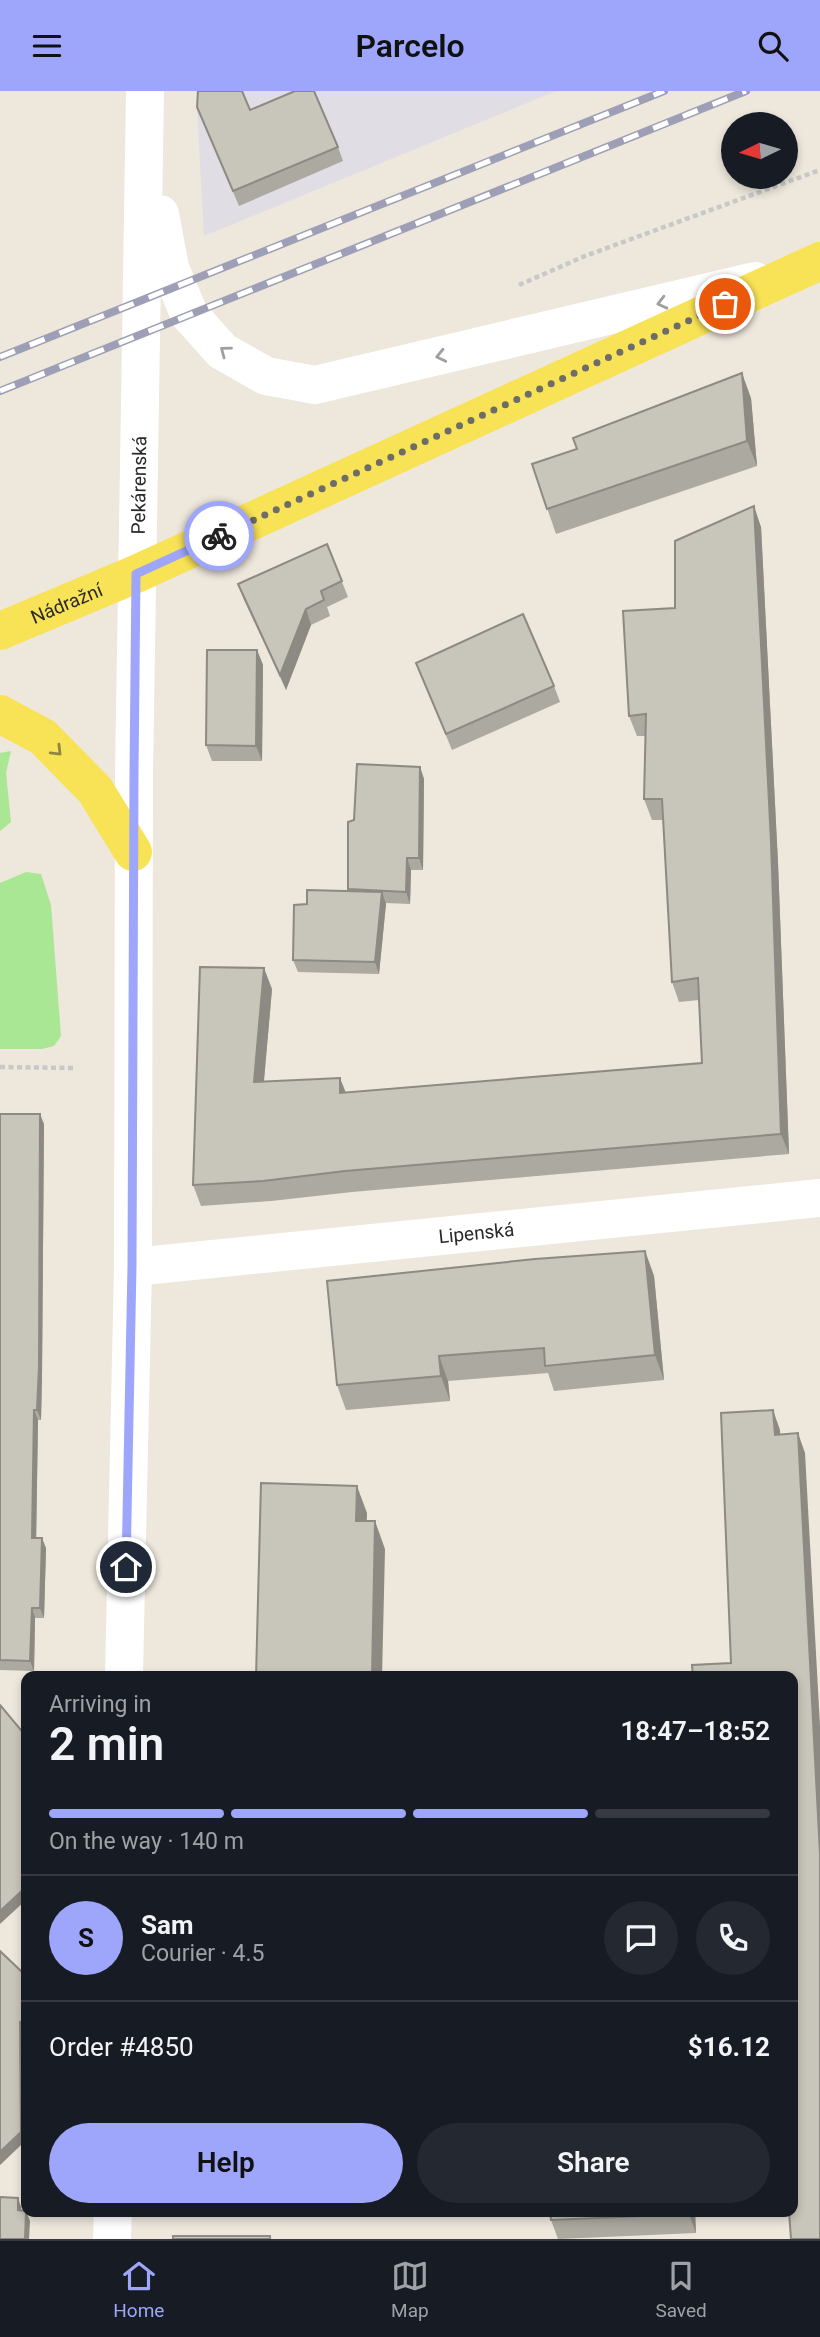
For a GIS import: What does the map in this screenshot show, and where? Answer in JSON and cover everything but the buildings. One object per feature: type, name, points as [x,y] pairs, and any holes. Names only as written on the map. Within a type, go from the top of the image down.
[{"type":"main road","name":"Nádražní","points":[[0,631],[136,574],[810,265]]},
{"type":"main road","points":[[0,714],[43,737],[95,790],[133,852]]},
{"type":"street","name":"Pekárenská","points":[[124,1671],[132,1266],[136,574],[145,91]]},
{"type":"street","points":[[146,133],[170,268],[189,314],[222,351],[266,376],[315,385],[810,265]]},
{"type":"street","name":"Lipenská","points":[[132,1266],[820,1198]]},
{"type":"street","points":[[112,2239],[113,2217]]},
{"type":"path","points":[[510,289],[585,256],[820,170]]},
{"type":"path","points":[[0,1067],[75,1068]]},
{"type":"shaded area","points":[[196,91],[556,91],[204,236]]},
{"type":"green space","points":[[11,751],[6,773],[11,822],[0,831],[0,753]]},
{"type":"green space","points":[[26,872],[41,874],[51,905],[61,1036],[54,1046],[42,1049],[0,1049],[0,883]]},
{"type":"railway","points":[[0,357],[664,91]]},
{"type":"railway","points":[[0,391],[746,91]]},
{"type":"way so far","points":[[219,536],[725,304]]},
{"type":"route","points":[[126,1567],[132,1266],[136,574],[219,536]]}]
